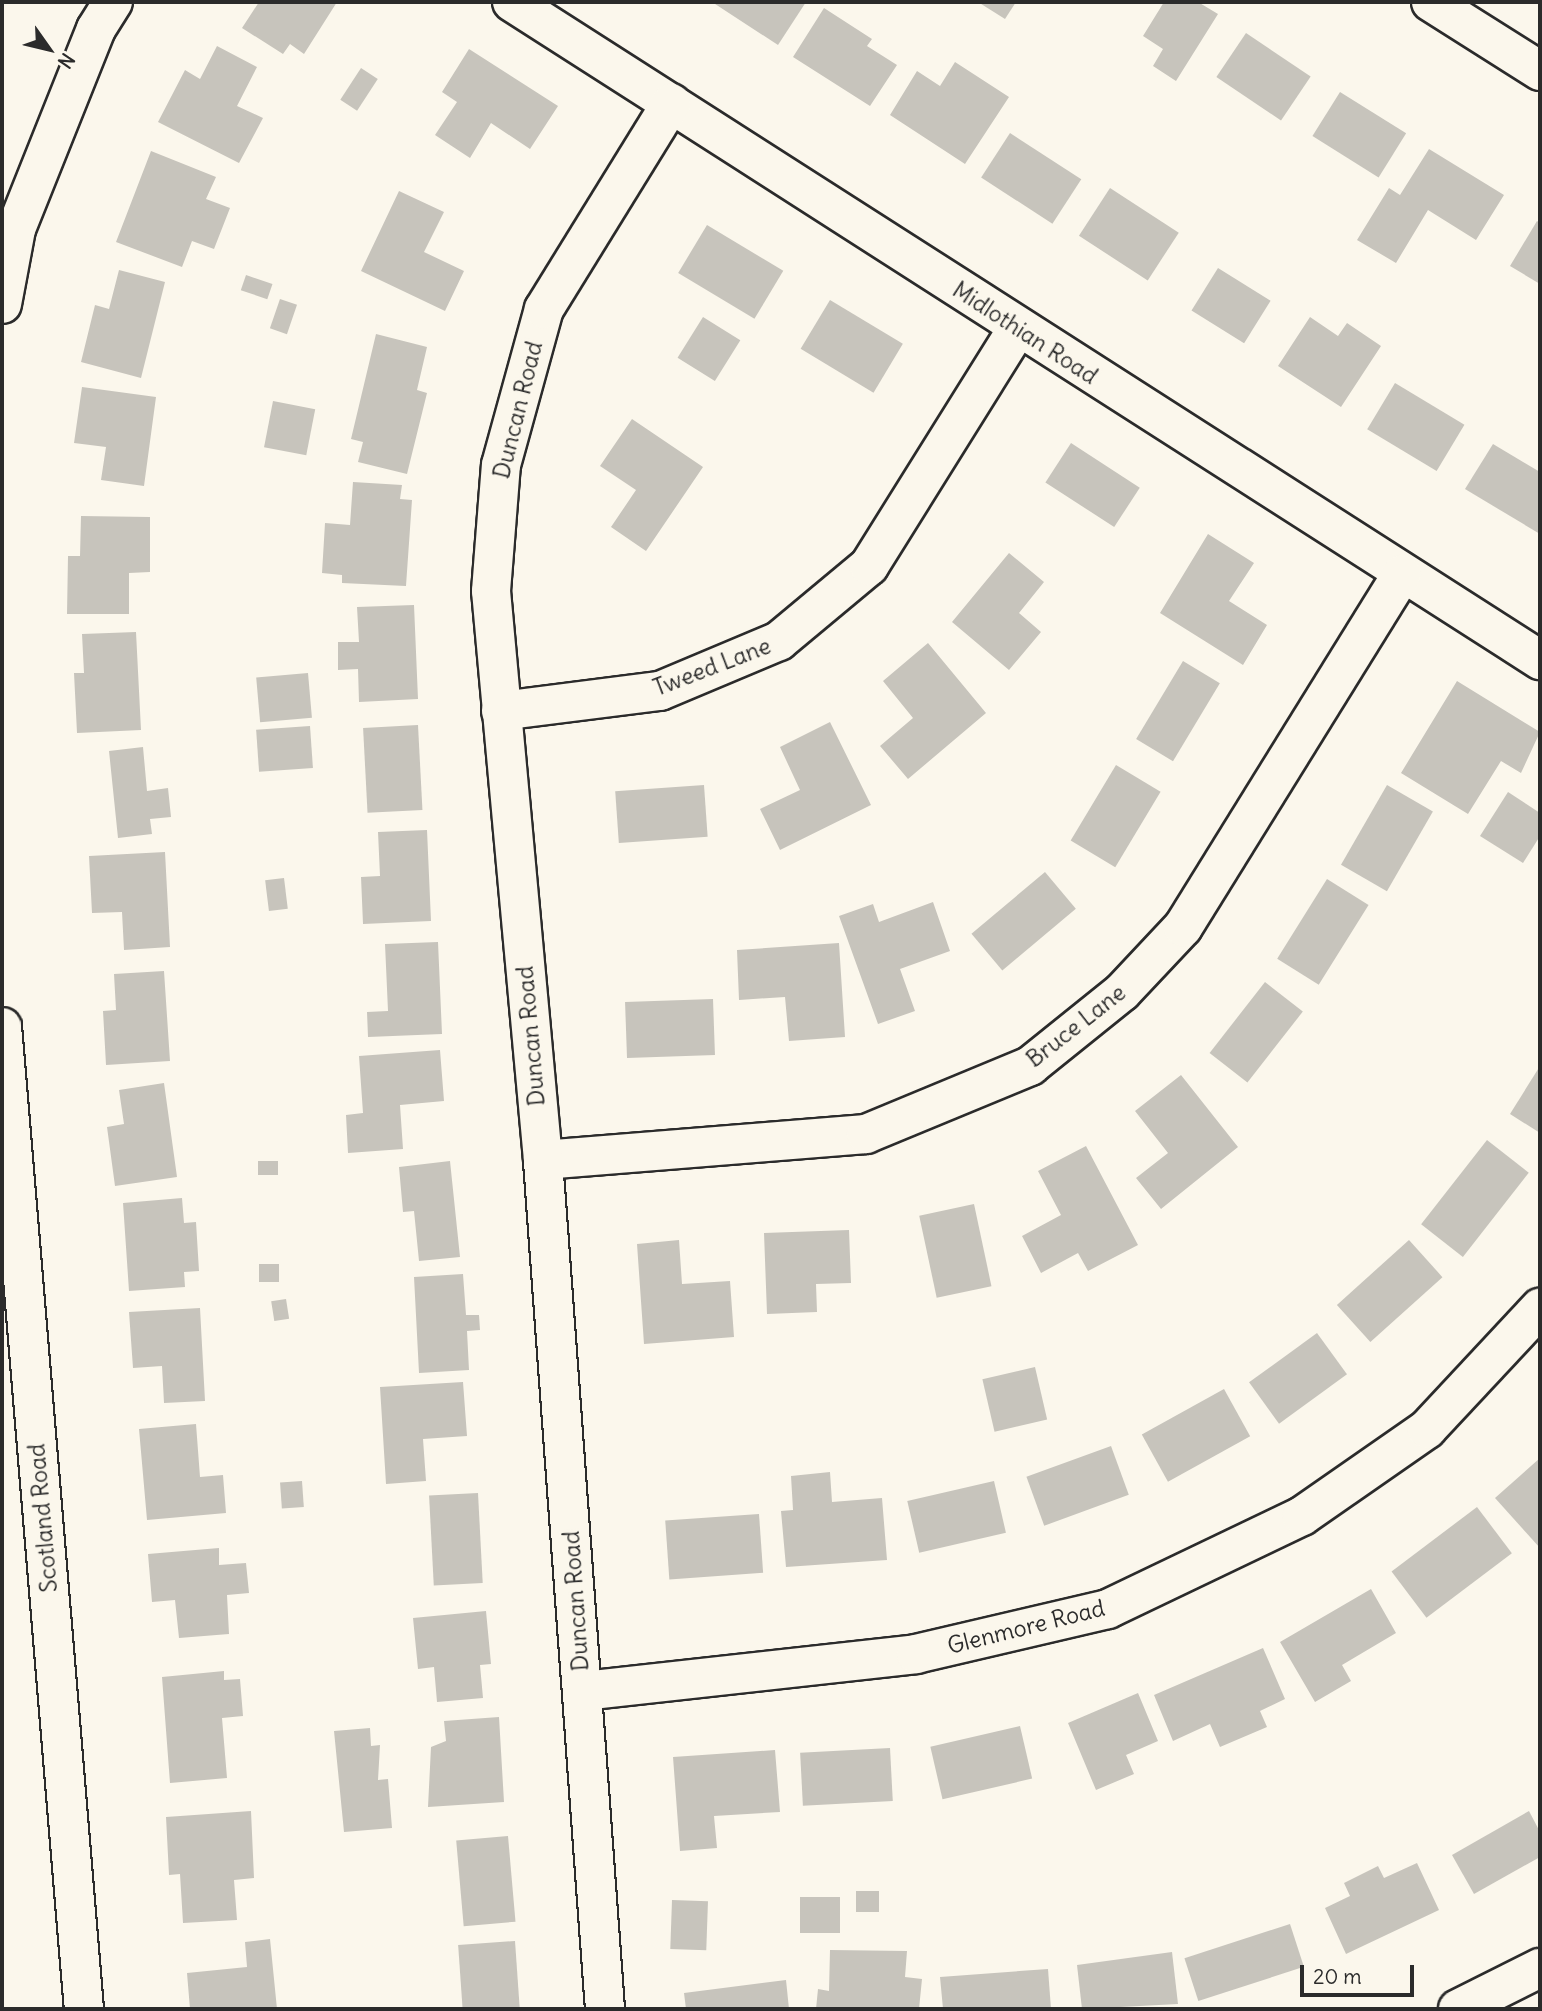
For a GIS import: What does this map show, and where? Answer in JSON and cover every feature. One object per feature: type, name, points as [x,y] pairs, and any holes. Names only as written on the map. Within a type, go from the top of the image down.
[{"type":"street","points":[[2,304],[16,229],[96,29],[113,2]]},
{"type":"street","name":"Midlothian Road","points":[[512,2],[1017,329],[1540,660]]},
{"type":"street","points":[[1431,2],[1540,71]]},
{"type":"street","name":"Duncan Road","points":[[605,2009],[543,1160],[491,591],[501,465],[544,309],[671,103]]},
{"type":"street","name":"Tweed Lane","points":[[501,711],[660,691],[779,641],[869,566],[1017,329]]},
{"type":"street","name":"Bruce Lane","points":[[543,1160],[866,1135],[1030,1066],[1122,992],[1183,927],[1402,574]]},
{"type":"street","name":"Scotland Road","points":[[2,1027],[84,2009]]},
{"type":"street","name":"Glenmore Road","points":[[583,1691],[916,1654],[1108,1609],[1313,1508],[1427,1429],[1540,1308]]},
{"type":"street","points":[[1458,2009],[1540,1968]]},
{"type":"building","points":[[259,2],[337,2],[304,54],[290,44],[283,54],[242,28]]},
{"type":"building","points":[[712,2],[806,2],[778,45]]},
{"type":"building","points":[[978,2],[1016,2],[1005,19]]},
{"type":"building","points":[[1164,2],[1198,2],[1218,14],[1176,81],[1153,66],[1163,49],[1143,36]]},
{"type":"building","points":[[824,8],[872,39],[867,46],[897,65],[870,106],[793,57]]},
{"type":"building","points":[[1246,33],[1311,77],[1281,121],[1216,77]]},
{"type":"building","points":[[217,46],[257,67],[237,106],[263,118],[239,163],[158,122],[185,70],[200,79]]},
{"type":"building","points":[[469,49],[558,106],[530,149],[491,123],[470,158],[435,135],[457,102],[442,92]]},
{"type":"building","points":[[955,62],[1009,97],[965,164],[890,115],[917,71],[940,86]]},
{"type":"building","points":[[361,68],[378,79],[357,111],[340,100]]},
{"type":"building","points":[[1340,92],[1406,133],[1379,177],[1312,136]]},
{"type":"building","points":[[1010,133],[1081,179],[1052,224],[981,177]]},
{"type":"building","points":[[1429,149],[1504,195],[1476,240],[1428,210],[1396,263],[1357,240],[1389,188],[1400,195]]},
{"type":"building","points":[[151,151],[216,177],[206,199],[230,208],[214,249],[192,241],[182,267],[116,242]]},
{"type":"building","points":[[1110,188],[1179,233],[1148,280],[1079,236]]},
{"type":"building","points":[[399,191],[444,212],[424,252],[464,271],[445,311],[361,271]]},
{"type":"building","points":[[1537,221],[1540,223],[1540,284],[1510,266]]},
{"type":"building","points":[[707,225],[783,271],[754,319],[678,273]]},
{"type":"building","points":[[1218,268],[1271,301],[1244,343],[1192,310]]},
{"type":"building","points":[[119,270],[165,282],[141,378],[81,362],[95,305],[109,309]]},
{"type":"building","points":[[246,275],[272,284],[267,299],[241,290]]},
{"type":"building","points":[[280,299],[297,305],[287,334],[270,328]]},
{"type":"building","points":[[830,300],[903,344],[874,393],[801,349]]},
{"type":"building","points":[[703,317],[740,340],[715,381],[678,358]]},
{"type":"building","points":[[1310,317],[1338,336],[1347,323],[1381,346],[1341,407],[1278,366]]},
{"type":"building","points":[[376,334],[427,347],[417,390],[427,393],[407,474],[358,462],[363,442],[351,439]]},
{"type":"building","points":[[1395,383],[1464,425],[1437,471],[1367,429]]},
{"type":"building","points":[[82,387],[156,397],[144,486],[101,480],[106,447],[74,443]]},
{"type":"building","points":[[273,401],[315,409],[306,455],[264,447]]},
{"type":"building","points":[[632,419],[703,467],[646,551],[611,527],[636,490],[600,466]]},
{"type":"building","points":[[1071,443],[1140,488],[1114,527],[1045,482]]},
{"type":"building","points":[[1493,444],[1540,472],[1540,534],[1465,489]]},
{"type":"building","points":[[353,482],[402,485],[400,499],[412,500],[406,586],[342,583],[342,575],[322,573],[325,523],[350,525]]},
{"type":"building","points":[[81,516],[150,517],[150,572],[129,573],[129,614],[67,614],[68,556],[80,556]]},
{"type":"building","points":[[1208,534],[1254,563],[1229,601],[1267,625],[1243,665],[1160,613]]},
{"type":"building","points":[[1009,553],[1044,582],[1019,613],[1041,632],[1009,670],[952,622]]},
{"type":"building","points":[[414,605],[418,699],[359,702],[358,669],[338,670],[338,642],[359,642],[357,607]]},
{"type":"building","points":[[136,632],[141,730],[77,733],[74,673],[84,673],[82,634]]},
{"type":"building","points":[[928,643],[986,713],[908,779],[880,746],[913,718],[883,681]]},
{"type":"building","points":[[1183,661],[1220,683],[1173,761],[1136,739]]},
{"type":"building","points":[[308,673],[312,718],[260,722],[256,678]]},
{"type":"building","points":[[1457,681],[1540,732],[1521,773],[1501,761],[1468,814],[1401,773]]},
{"type":"building","points":[[830,722],[871,805],[780,850],[760,809],[800,790],[780,747]]},
{"type":"building","points":[[418,725],[422,810],[368,813],[363,728]]},
{"type":"building","points":[[310,726],[313,768],[259,772],[256,730]]},
{"type":"building","points":[[143,747],[147,791],[168,788],[171,817],[150,819],[152,834],[118,838],[109,751]]},
{"type":"building","points":[[1116,765],[1161,792],[1115,867],[1071,840]]},
{"type":"building","points":[[704,785],[708,837],[619,843],[615,791]]},
{"type":"building","points":[[1387,785],[1433,811],[1387,891],[1341,865]]},
{"type":"building","points":[[1508,792],[1540,813],[1540,836],[1523,863],[1480,836]]},
{"type":"building","points":[[427,830],[431,921],[363,924],[361,877],[380,876],[378,832]]},
{"type":"building","points":[[165,852],[170,947],[124,950],[122,912],[92,913],[89,856]]},
{"type":"building","points":[[1045,872],[1076,909],[1002,970],[971,934]]},
{"type":"building","points":[[284,878],[288,909],[269,911],[265,880]]},
{"type":"building","points":[[1327,879],[1369,905],[1319,985],[1277,959]]},
{"type":"building","points":[[933,902],[950,951],[900,969],[915,1011],[878,1024],[839,916],[873,904],[879,922]]},
{"type":"building","points":[[438,942],[442,1034],[368,1037],[367,1012],[388,1011],[385,944]]},
{"type":"building","points":[[839,943],[845,1037],[789,1041],[785,997],[739,1000],[737,950]]},
{"type":"building","points":[[164,971],[170,1061],[106,1065],[103,1011],[116,1010],[114,974]]},
{"type":"building","points":[[1265,982],[1303,1012],[1247,1082],[1210,1053]]},
{"type":"building","points":[[713,999],[715,1055],[627,1058],[625,1002]]},
{"type":"building","points":[[440,1050],[444,1101],[400,1105],[403,1149],[348,1153],[346,1115],[363,1113],[359,1056]]},
{"type":"building","points":[[1540,1066],[1540,1133],[1510,1114]]},
{"type":"building","points":[[1181,1075],[1238,1147],[1161,1209],[1136,1178],[1168,1153],[1135,1111]]},
{"type":"building","points":[[164,1083],[177,1177],[115,1186],[107,1127],[124,1124],[119,1090]]},
{"type":"building","points":[[1487,1140],[1529,1173],[1463,1257],[1421,1224]]},
{"type":"building","points":[[1086,1146],[1138,1245],[1088,1271],[1078,1253],[1041,1273],[1022,1236],[1061,1215],[1038,1171]]},
{"type":"building","points":[[258,1161],[278,1161],[278,1175],[258,1175]]},
{"type":"building","points":[[450,1161],[460,1257],[419,1261],[414,1211],[403,1212],[399,1167]]},
{"type":"building","points":[[182,1198],[184,1223],[196,1222],[199,1271],[184,1272],[185,1287],[129,1291],[123,1203]]},
{"type":"building","points":[[974,1204],[991,1286],[937,1298],[919,1216]]},
{"type":"building","points":[[849,1230],[851,1283],[816,1284],[817,1312],[767,1314],[764,1233]]},
{"type":"building","points":[[679,1240],[682,1284],[730,1281],[734,1337],[644,1344],[637,1244]]},
{"type":"building","points":[[1409,1240],[1442,1277],[1370,1342],[1337,1305]]},
{"type":"building","points":[[259,1264],[279,1264],[279,1282],[259,1282]]},
{"type":"building","points":[[463,1274],[466,1315],[479,1315],[480,1330],[467,1331],[469,1370],[419,1373],[414,1277]]},
{"type":"building","points":[[286,1299],[289,1319],[274,1321],[271,1301]]},
{"type":"building","points":[[200,1308],[205,1401],[164,1403],[162,1366],[133,1368],[129,1312]]},
{"type":"building","points":[[1317,1333],[1347,1374],[1279,1424],[1249,1382]]},
{"type":"building","points":[[1035,1367],[1047,1420],[995,1432],[982,1379]]},
{"type":"building","points":[[463,1382],[467,1436],[423,1439],[426,1481],[386,1484],[380,1387]]},
{"type":"building","points":[[1224,1389],[1250,1436],[1168,1482],[1142,1435]]},
{"type":"building","points":[[196,1424],[200,1477],[223,1475],[226,1513],[147,1520],[139,1429]]},
{"type":"building","points":[[1111,1446],[1129,1495],[1044,1526],[1026,1477]]},
{"type":"building","points":[[1540,1458],[1540,1548],[1495,1498]]},
{"type":"building","points":[[830,1472],[832,1502],[882,1498],[887,1560],[786,1567],[781,1511],[793,1510],[791,1476]]},
{"type":"building","points":[[302,1481],[304,1507],[282,1508],[280,1483]]},
{"type":"building","points":[[994,1481],[1006,1533],[919,1553],[907,1501]]},
{"type":"building","points":[[478,1493],[483,1583],[434,1585],[429,1496]]},
{"type":"building","points":[[1477,1507],[1512,1553],[1426,1618],[1392,1571]]},
{"type":"building","points":[[759,1514],[763,1573],[669,1579],[665,1521]]},
{"type":"building","points":[[219,1548],[219,1565],[246,1563],[249,1593],[227,1595],[229,1634],[179,1638],[175,1600],[152,1602],[148,1554]]},
{"type":"building","points":[[1371,1589],[1396,1633],[1342,1665],[1351,1681],[1315,1702],[1280,1642]]},
{"type":"building","points":[[486,1611],[491,1664],[480,1665],[483,1698],[437,1702],[434,1667],[418,1669],[413,1618]]},
{"type":"building","points":[[1263,1648],[1285,1699],[1260,1711],[1267,1727],[1220,1747],[1210,1724],[1173,1741],[1154,1695]]},
{"type":"building","points":[[224,1671],[224,1680],[240,1679],[243,1716],[222,1718],[227,1778],[170,1783],[162,1677]]},
{"type":"building","points":[[1138,1693],[1158,1741],[1126,1755],[1134,1774],[1096,1790],[1068,1723]]},
{"type":"building","points":[[499,1717],[504,1802],[428,1807],[431,1747],[446,1741],[444,1721]]},
{"type":"building","points":[[1020,1726],[1032,1779],[943,1799],[930,1747]]},
{"type":"building","points":[[370,1728],[371,1746],[380,1745],[378,1780],[388,1779],[392,1828],[344,1832],[334,1731]]},
{"type":"building","points":[[890,1748],[893,1801],[803,1806],[800,1753]]},
{"type":"building","points":[[775,1750],[780,1812],[714,1816],[717,1848],[680,1851],[673,1757]]},
{"type":"building","points":[[251,1811],[254,1878],[234,1880],[237,1920],[183,1923],[180,1874],[169,1875],[166,1817]]},
{"type":"building","points":[[1529,1811],[1540,1832],[1540,1857],[1474,1894],[1452,1855]]},
{"type":"building","points":[[508,1836],[515,1922],[464,1926],[456,1841]]},
{"type":"building","points":[[1417,1863],[1439,1910],[1346,1954],[1325,1908],[1350,1896],[1344,1883],[1378,1866],[1384,1878]]},
{"type":"building","points":[[856,1891],[879,1891],[879,1912],[856,1912]]},
{"type":"building","points":[[800,1897],[840,1897],[840,1933],[800,1933]]},
{"type":"building","points":[[672,1900],[708,1901],[706,1950],[670,1949]]},
{"type":"building","points":[[1290,1924],[1304,1967],[1198,2001],[1184,1958]]},
{"type":"building","points":[[270,1939],[277,2009],[190,2009],[187,1973],[247,1967],[245,1942]]},
{"type":"building","points":[[515,1941],[520,2009],[463,2009],[458,1945]]},
{"type":"building","points":[[830,1950],[907,1951],[905,1977],[922,1979],[919,2009],[816,2009],[818,1989],[829,1991]]},
{"type":"building","points":[[1172,1952],[1178,2004],[1082,2009],[1077,1965]]},
{"type":"building","points":[[1048,1969],[1051,2009],[943,2009],[940,1977]]},
{"type":"building","points":[[786,1980],[789,2009],[686,2009],[684,1993]]}]
